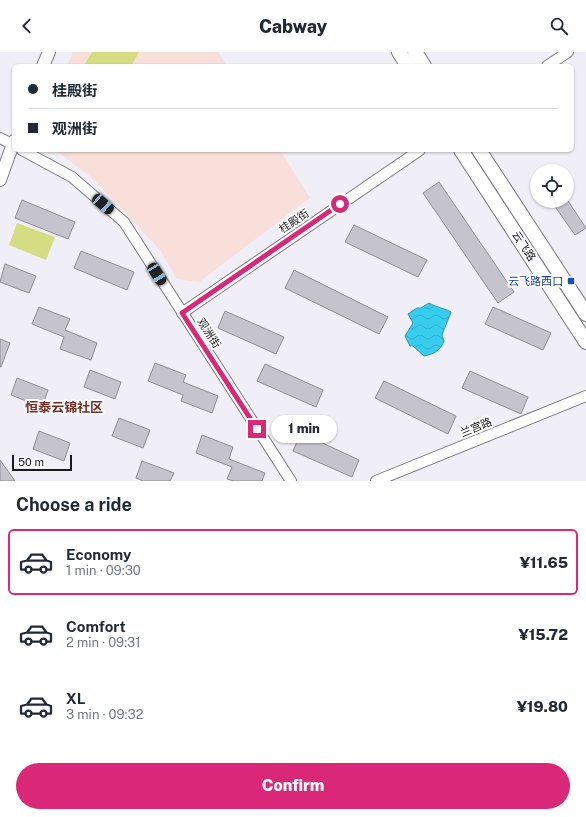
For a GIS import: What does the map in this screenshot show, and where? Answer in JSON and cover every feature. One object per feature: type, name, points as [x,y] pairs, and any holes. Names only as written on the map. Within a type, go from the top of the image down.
[{"type":"main road","points":[[399,52],[407,64]]},
{"type":"main road","points":[[415,52],[423,64]]},
{"type":"main road","name":"云飞路","points":[[462,152],[586,342]]},
{"type":"main road","name":"云飞路","points":[[480,152],[586,314]]},
{"type":"street","points":[[44,64],[49,52]]},
{"type":"street","points":[[550,64],[568,52]]},
{"type":"street","name":"观洲街","points":[[0,138],[12,143]]},
{"type":"street","points":[[0,180],[13,152]]},
{"type":"street","name":"观洲街","points":[[28,152],[72,177],[124,222],[291,481]]},
{"type":"street","name":"桂殿街","points":[[182,313],[417,152]]},
{"type":"street","name":"兰宫路","points":[[376,481],[586,396]]},
{"type":"shaded area","points":[[73,52],[218,52],[226,64],[68,64]]},
{"type":"shaded area","points":[[58,152],[281,152],[310,198],[199,282],[177,279],[160,250],[91,177]]},
{"type":"green space","points":[[92,52],[139,52],[132,64],[85,64]]},
{"type":"green space","points":[[17,223],[55,237],[46,260],[9,245]]},
{"type":"water","points":[[429,303],[451,312],[442,335],[444,341],[441,347],[436,352],[424,356],[413,346],[410,346],[405,336],[413,323],[408,314]]},
{"type":"building","points":[[439,182],[514,292],[498,303],[423,193]]},
{"type":"building","points":[[22,200],[75,222],[68,239],[15,218]]},
{"type":"building","points":[[556,208],[573,208],[586,228],[575,235]]},
{"type":"building","points":[[354,225],[427,260],[418,277],[345,242]]},
{"type":"building","points":[[81,251],[134,272],[127,290],[74,268]]},
{"type":"building","points":[[5,264],[36,276],[29,293],[0,282]]},
{"type":"building","points":[[294,270],[388,317],[379,334],[285,288]]},
{"type":"building","points":[[39,307],[70,319],[65,330],[97,343],[91,360],[60,349],[64,337],[32,324]]},
{"type":"building","points":[[493,307],[551,333],[543,350],[485,324]]},
{"type":"building","points":[[225,311],[284,337],[276,354],[218,328]]},
{"type":"building","points":[[0,339],[10,343],[1,367],[0,367]]},
{"type":"building","points":[[155,363],[186,375],[183,382],[218,396],[212,413],[181,401],[183,395],[148,381]]},
{"type":"building","points":[[265,364],[323,390],[316,407],[257,381]]},
{"type":"building","points":[[90,370],[121,382],[115,399],[84,387]]},
{"type":"building","points":[[470,371],[528,397],[521,414],[462,388]]},
{"type":"building","points":[[17,378],[48,390],[42,407],[11,395]]},
{"type":"building","points":[[384,381],[456,416],[448,434],[375,398]]},
{"type":"building","points":[[119,418],[150,430],[143,448],[112,436]]},
{"type":"building","points":[[39,431],[70,443],[64,461],[33,449]]},
{"type":"building","points":[[301,433],[359,460],[352,477],[293,451]]},
{"type":"building","points":[[202,435],[233,447],[229,459],[265,473],[262,481],[234,481],[227,479],[232,467],[196,453]]},
{"type":"building","points":[[0,460],[15,481],[0,481]]},
{"type":"building","points":[[142,461],[174,473],[170,481],[143,481],[136,478]]},
{"type":"place","name":"云飞路西口","points":[[571,281]]},
{"type":"district","name":"恒泰云锦社区","points":[[64,407]]},
{"type":"route","points":[[257,429],[182,313],[340,204]]}]
